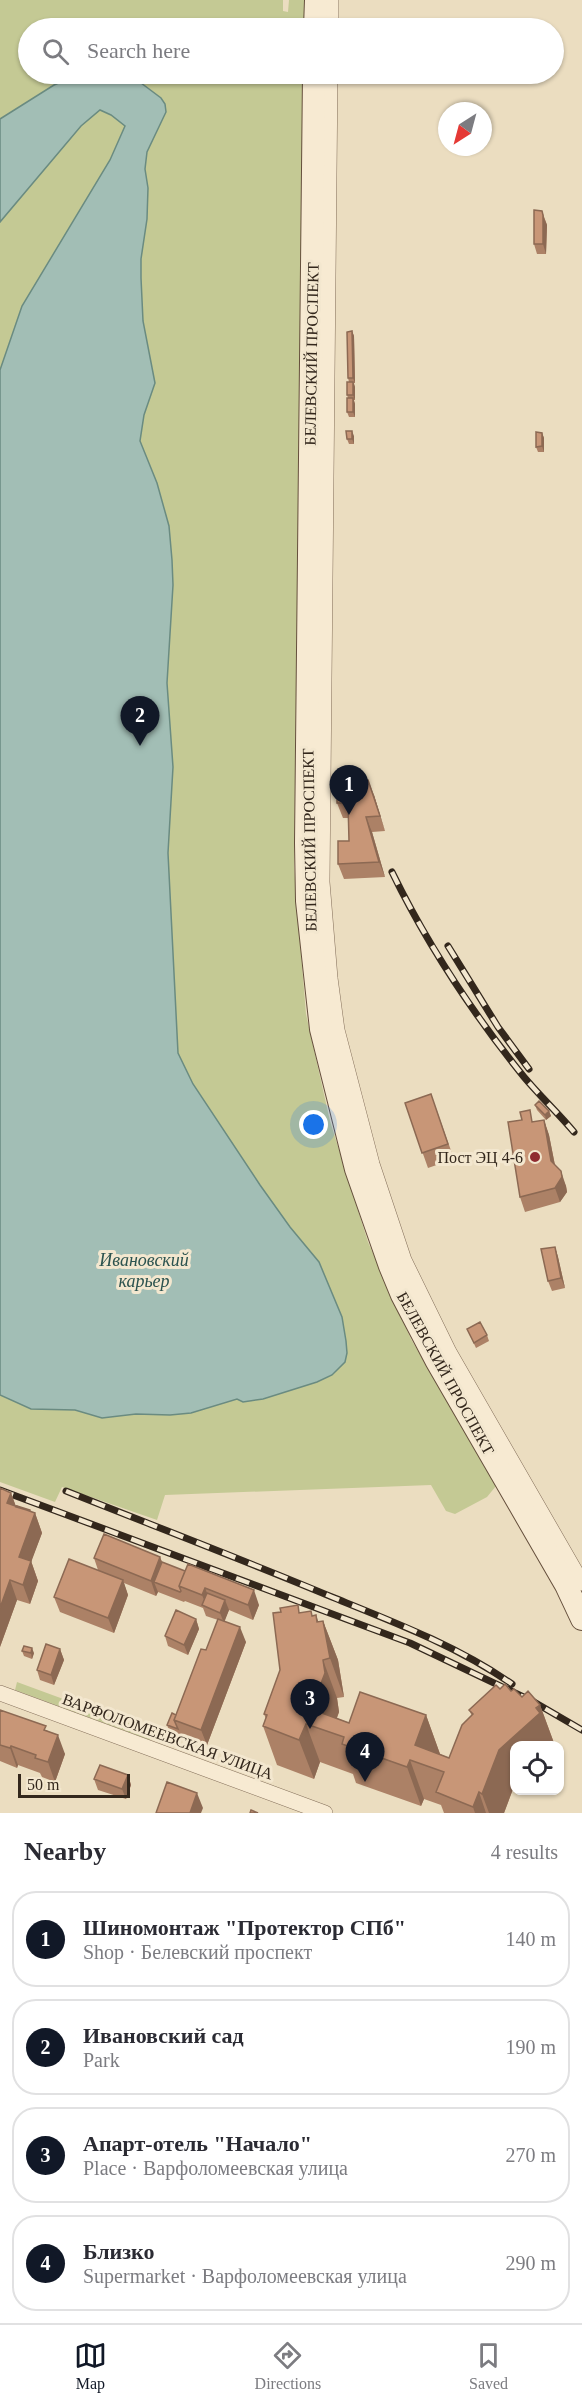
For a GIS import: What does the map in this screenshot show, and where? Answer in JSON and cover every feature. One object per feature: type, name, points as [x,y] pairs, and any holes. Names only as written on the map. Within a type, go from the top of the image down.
[{"type":"street","points":[[315,18],[316,0]]},
{"type":"street","points":[[331,0],[331,18]]},
{"type":"street","name":"БЕЛЕВСКИЙ ПРОСПЕКТ","points":[[314,84],[306,843],[307,901],[321,1029],[356,1169],[402,1295],[436,1360],[566,1585],[582,1619]]},
{"type":"street","name":"БЕЛЕВСКИЙ ПРОСПЕКТ","points":[[330,84],[322,872],[327,948],[337,1030],[372,1164],[404,1260],[449,1352],[582,1583]]},
{"type":"street","name":"ВАРФОЛОМЕЕВСКАЯ УЛИЦА","points":[[0,1694],[325,1813]]},
{"type":"green space","points":[[0,0],[283,0],[283,11],[288,12],[289,0],[305,0],[304,18],[18,18],[18,84],[303,84],[294,867],[306,1014],[330,1121],[368,1242],[411,1339],[496,1486],[487,1497],[455,1514],[446,1511],[431,1485],[165,1495],[157,1520],[62,1487],[55,1502],[0,1482]]},
{"type":"green space","points":[[17,1682],[153,1732],[150,1740],[15,1690]]},
{"type":"water","name":"Ивановский карьер","points":[[142,84],[161,98],[165,104],[166,112],[147,152],[145,169],[148,188],[147,219],[141,259],[143,321],[155,383],[144,415],[140,441],[157,483],[169,526],[172,560],[173,585],[167,683],[173,767],[168,853],[178,1053],[193,1084],[260,1185],[319,1262],[342,1317],[346,1341],[345,1362],[332,1375],[317,1382],[263,1399],[243,1402],[237,1399],[191,1413],[170,1415],[136,1414],[102,1418],[75,1410],[31,1409],[0,1395],[0,370],[22,306],[110,160],[125,126],[100,110],[81,126],[0,222],[0,119],[54,85]]},
{"type":"building","points":[[534,210],[542,211],[543,244],[534,244]]},
{"type":"building","points":[[352,331],[353,378],[348,378],[347,332]]},
{"type":"building","points":[[347,382],[353,382],[353,395],[347,395]]},
{"type":"building","points":[[347,398],[353,398],[353,412],[347,412]]},
{"type":"building","points":[[346,431],[352,431],[352,439],[347,439]]},
{"type":"building","points":[[536,432],[542,433],[542,446],[536,447]]},
{"type":"building","points":[[368,780],[380,816],[366,817],[379,862],[338,864],[338,841],[349,841],[348,803],[337,803],[337,782]]},
{"type":"building","points":[[431,1094],[448,1144],[422,1153],[405,1103]]},
{"type":"building","points":[[539,1101],[549,1111],[545,1115],[535,1105]]},
{"type":"building","name":"Пост ЭЦ 4-6","points":[[530,1110],[532,1122],[544,1120],[551,1161],[561,1171],[562,1177],[555,1188],[520,1197],[508,1122],[522,1120],[520,1112]]},
{"type":"building","points":[[555,1247],[561,1278],[548,1281],[541,1249]]},
{"type":"building","points":[[480,1322],[487,1335],[474,1343],[467,1329]]},
{"type":"building","points":[[0,1488],[11,1493],[7,1503],[35,1513],[19,1557],[31,1561],[23,1585],[10,1580],[0,1608]]},
{"type":"building","points":[[104,1534],[160,1557],[151,1581],[94,1558]]},
{"type":"building","points":[[69,1559],[123,1580],[108,1618],[54,1597]]},
{"type":"building","points":[[162,1562],[185,1571],[179,1586],[180,1592],[154,1582]]},
{"type":"building","points":[[188,1564],[254,1590],[248,1605],[205,1588],[202,1595],[179,1586]]},
{"type":"building","points":[[207,1593],[225,1600],[220,1613],[202,1605]]},
{"type":"building","points":[[298,1605],[299,1613],[311,1611],[312,1616],[316,1615],[317,1622],[323,1621],[330,1658],[323,1660],[325,1673],[311,1709],[349,1723],[360,1692],[426,1715],[415,1745],[449,1758],[462,1725],[473,1714],[469,1710],[496,1685],[500,1689],[505,1684],[511,1691],[514,1689],[522,1697],[528,1691],[540,1705],[536,1708],[540,1713],[499,1750],[482,1794],[479,1792],[473,1807],[436,1792],[444,1772],[410,1760],[407,1767],[342,1744],[344,1737],[306,1724],[299,1740],[263,1726],[267,1715],[264,1714],[280,1670],[273,1613],[281,1612],[280,1608]]},
{"type":"building","points":[[176,1610],[196,1619],[184,1645],[165,1636]]},
{"type":"building","points":[[218,1619],[240,1627],[201,1730],[174,1720],[201,1649],[206,1650]]},
{"type":"building","points":[[46,1644],[60,1649],[51,1675],[37,1670]]},
{"type":"building","points":[[24,1646],[32,1648],[31,1653],[22,1651]]},
{"type":"building","points":[[0,1710],[46,1726],[44,1730],[58,1735],[48,1762],[11,1746],[10,1748],[0,1745]]},
{"type":"building","points":[[172,1713],[176,1715],[174,1720],[178,1729],[167,1725]]},
{"type":"building","points":[[100,1765],[128,1775],[122,1789],[94,1779]]},
{"type":"building","points":[[167,1782],[197,1793],[190,1813],[156,1813]]},
{"type":"railway","points":[[392,872],[420,926],[469,1004],[524,1077],[574,1132]]},
{"type":"railway","points":[[448,946],[498,1027],[529,1069]]},
{"type":"railway","points":[[0,1490],[410,1643],[534,1702],[582,1730]]},
{"type":"railway","points":[[66,1491],[402,1625],[447,1646],[512,1684]]},
{"type":"place","name":"Ивановский сад","points":[[140,746]]},
{"type":"place","name":"Шиномонтаж \"Протектор СПб\"","points":[[349,815]]},
{"type":"place","name":"Пост ЭЦ 4-6","points":[[535,1157]]},
{"type":"place","name":"Апарт-отель \"Начало\"","points":[[310,1729]]},
{"type":"place","name":"Близко","points":[[365,1782]]}]
